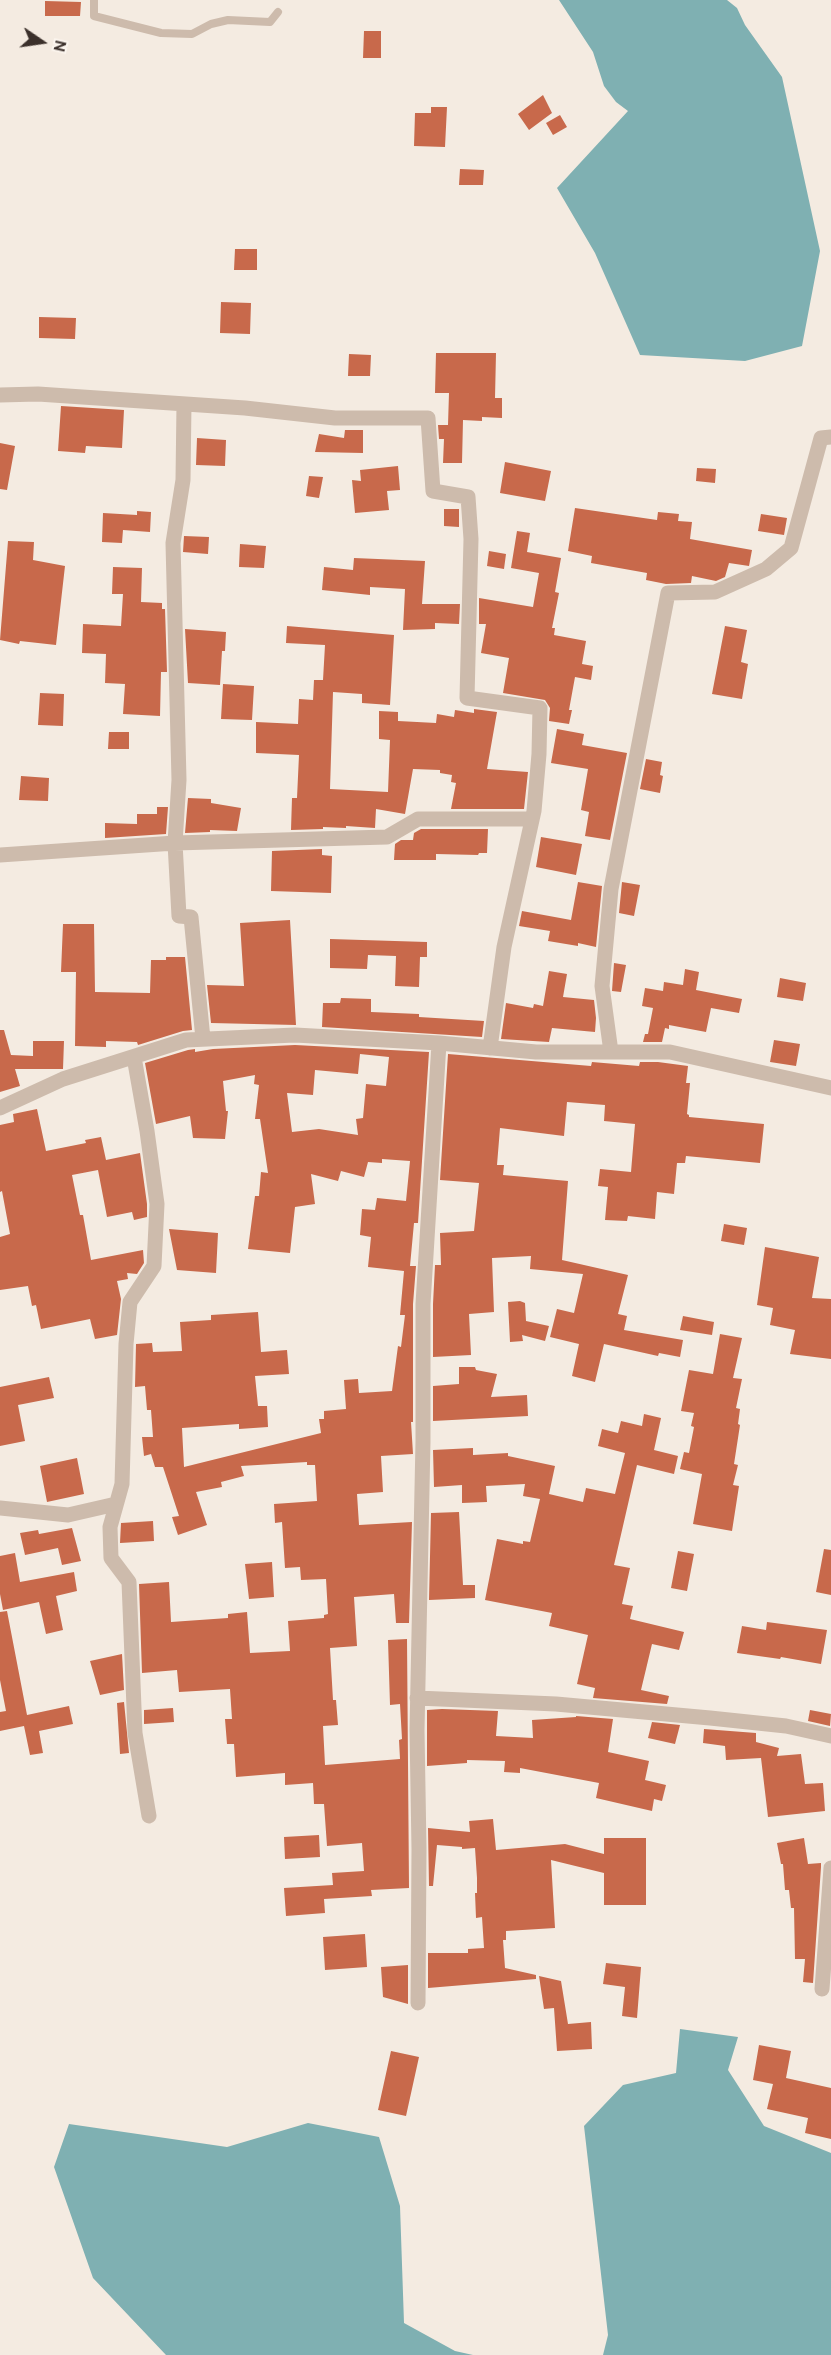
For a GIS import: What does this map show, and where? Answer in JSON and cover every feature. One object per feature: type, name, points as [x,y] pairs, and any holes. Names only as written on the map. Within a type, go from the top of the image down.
[{"type":"street","points":[[0,394],[38,394],[184,404],[336,418],[428,418],[433,491],[468,497],[471,572],[467,698],[540,708],[539,754],[532,819],[504,947],[490,1048]]},
{"type":"street","points":[[184,404],[183,480],[173,543],[179,780],[176,843],[179,916],[191,917],[203,1039]]},
{"type":"street","points":[[611,1052],[602,986],[610,889],[668,593],[715,592],[766,569],[791,548],[820,438],[831,437]]},
{"type":"street","points":[[0,855],[176,843],[387,837],[418,819],[532,819]]},
{"type":"street","points":[[0,1108],[63,1079],[186,1040],[295,1035],[439,1043],[536,1052],[670,1052],[831,1088]]},
{"type":"street","points":[[418,2003],[417,1698],[423,1441],[423,1304],[439,1043]]},
{"type":"street","points":[[134,1057],[157,1204],[154,1266],[130,1302],[126,1344],[122,1484],[110,1527],[111,1558],[129,1582],[135,1733],[149,1816]]},
{"type":"street","points":[[0,1508],[68,1515],[116,1504]]},
{"type":"street","points":[[417,1698],[556,1704],[786,1725],[831,1737]]},
{"type":"street","points":[[822,1989],[831,1868]]},
{"type":"lane","points":[[94,0],[94,16],[161,33],[192,34],[211,24],[228,20],[270,22],[278,12]]},
{"type":"water","points":[[559,0],[727,0],[737,8],[745,25],[782,77],[820,251],[802,346],[745,361],[640,355],[595,253],[557,188],[628,111],[616,102],[604,86],[593,52]]},
{"type":"water","points":[[680,2029],[738,2037],[728,2070],[764,2126],[831,2153],[831,2355],[603,2355],[608,2335],[584,2126],[623,2085],[676,2073]]},
{"type":"water","points":[[308,2123],[379,2137],[400,2206],[404,2323],[455,2351],[473,2355],[166,2355],[93,2278],[54,2167],[69,2124],[227,2147]]},
{"type":"building","points":[[45,1],[81,2],[80,16],[45,16]]},
{"type":"building","points":[[364,31],[381,31],[381,58],[363,58]]},
{"type":"building","points":[[543,95],[552,113],[529,130],[518,114]]},
{"type":"building","points":[[431,107],[447,107],[445,147],[414,146],[415,113],[431,113]]},
{"type":"building","points":[[560,115],[567,127],[553,135],[546,123]]},
{"type":"building","points":[[460,169],[484,170],[483,185],[459,185]]},
{"type":"building","points":[[235,249],[257,249],[257,270],[234,270]]},
{"type":"building","points":[[221,302],[251,303],[250,334],[220,333]]},
{"type":"building","points":[[39,317],[76,318],[75,339],[39,338]]},
{"type":"building","points":[[436,353],[496,353],[495,398],[502,398],[502,418],[482,417],[482,421],[463,420],[462,463],[443,463],[444,439],[439,439],[438,425],[448,425],[449,393],[435,393]]},
{"type":"building","points":[[349,354],[371,355],[370,376],[348,376]]},
{"type":"building","points":[[61,406],[124,410],[122,448],[86,446],[85,453],[58,451]]},
{"type":"building","points":[[345,430],[363,430],[363,453],[315,452],[319,434],[344,438]]},
{"type":"building","points":[[197,438],[226,440],[225,466],[196,465]]},
{"type":"building","points":[[0,443],[15,446],[7,490],[0,489]]},
{"type":"building","points":[[505,462],[551,471],[545,501],[500,493]]},
{"type":"building","points":[[398,466],[400,490],[387,491],[389,510],[355,513],[352,480],[361,481],[360,470]]},
{"type":"building","points":[[697,468],[716,469],[715,483],[696,481]]},
{"type":"building","points":[[309,476],[323,477],[319,498],[306,496]]},
{"type":"building","points":[[575,508],[657,520],[658,512],[679,514],[678,521],[692,522],[690,539],[752,550],[749,566],[729,563],[725,577],[716,581],[692,576],[691,583],[666,584],[646,580],[647,573],[591,563],[592,556],[568,551]]},
{"type":"building","points":[[444,509],[459,509],[459,527],[444,526]]},
{"type":"building","points":[[137,511],[151,512],[150,532],[123,530],[122,543],[102,542],[103,513],[137,515]]},
{"type":"building","points":[[761,514],[787,518],[784,535],[758,531]]},
{"type":"building","points":[[517,531],[530,533],[527,552],[561,558],[555,592],[559,593],[552,628],[555,628],[554,635],[586,641],[582,664],[593,666],[591,680],[575,677],[569,724],[549,721],[550,708],[545,700],[503,693],[509,658],[481,653],[486,624],[479,624],[479,598],[533,607],[539,573],[511,568]]},
{"type":"building","points":[[184,536],[209,537],[208,554],[183,552]]},
{"type":"building","points":[[8,541],[34,542],[33,560],[65,566],[56,645],[20,641],[19,644],[0,640]]},
{"type":"building","points":[[240,544],[266,546],[264,568],[239,567]]},
{"type":"building","points":[[489,551],[506,554],[504,569],[487,566]]},
{"type":"building","points":[[354,558],[425,561],[422,604],[460,604],[459,624],[435,623],[435,629],[403,630],[405,589],[370,587],[370,595],[322,590],[324,567],[353,570]]},
{"type":"building","points":[[113,567],[142,568],[141,602],[162,603],[162,609],[165,609],[167,672],[161,672],[160,716],[123,714],[125,684],[105,683],[106,654],[82,653],[83,624],[121,626],[123,594],[112,594]]},
{"type":"building","points":[[287,626],[394,635],[390,705],[362,703],[362,694],[333,692],[330,789],[388,792],[390,740],[379,739],[379,711],[398,712],[398,721],[436,723],[437,714],[454,717],[455,710],[474,713],[474,709],[497,712],[487,769],[528,772],[524,809],[451,809],[456,783],[451,782],[452,775],[440,773],[440,770],[413,769],[405,814],[376,809],[375,828],[346,826],[346,828],[323,827],[323,829],[291,830],[292,798],[297,798],[299,755],[256,753],[256,722],[298,724],[299,699],[313,700],[314,680],[323,680],[325,645],[286,643]]},
{"type":"building","points":[[725,626],[747,630],[741,662],[748,664],[742,699],[712,694]]},
{"type":"building","points":[[185,629],[226,632],[225,651],[222,651],[220,685],[188,683]]},
{"type":"building","points":[[223,684],[254,686],[252,720],[221,719]]},
{"type":"building","points":[[40,693],[64,694],[63,726],[38,725]]},
{"type":"building","points":[[557,729],[584,734],[582,745],[627,753],[610,840],[585,836],[589,812],[581,810],[588,769],[551,763]]},
{"type":"building","points":[[109,732],[129,732],[129,749],[108,749]]},
{"type":"building","points":[[646,759],[662,762],[660,775],[663,776],[660,793],[640,789]]},
{"type":"building","points":[[21,776],[49,778],[48,801],[19,800]]},
{"type":"building","points":[[188,798],[211,799],[211,803],[241,808],[237,831],[210,830],[210,832],[185,833]]},
{"type":"building","points":[[157,807],[168,807],[166,834],[105,838],[105,823],[137,824],[137,814],[157,814]]},
{"type":"building","points":[[421,829],[488,829],[487,853],[478,855],[436,854],[436,860],[394,860],[395,844],[401,840],[413,840],[414,833]]},
{"type":"building","points":[[541,837],[582,844],[576,875],[536,867]]},
{"type":"building","points":[[322,849],[322,855],[332,856],[331,893],[271,891],[272,851]]},
{"type":"building","points":[[578,882],[602,886],[596,947],[548,941],[550,931],[519,926],[522,911],[571,920]]},
{"type":"building","points":[[622,882],[640,885],[634,916],[619,913]]},
{"type":"building","points":[[290,920],[296,1025],[211,1023],[207,985],[244,986],[240,923]]},
{"type":"building","points":[[63,924],[94,924],[95,992],[150,993],[151,960],[185,957],[192,1030],[138,1045],[137,1042],[106,1041],[106,1047],[75,1046],[76,972],[61,972]]},
{"type":"building","points":[[330,939],[427,942],[427,957],[420,957],[419,987],[395,986],[396,956],[368,955],[367,969],[330,968]]},
{"type":"building","points":[[614,963],[626,965],[621,992],[612,991]]},
{"type":"building","points":[[685,969],[699,972],[696,990],[742,999],[739,1013],[711,1008],[706,1032],[669,1025],[669,1029],[665,1028],[662,1042],[643,1042],[645,1034],[648,1034],[653,1008],[642,1006],[645,988],[663,991],[664,982],[683,985]]},
{"type":"building","points":[[549,971],[567,974],[563,997],[594,1000],[595,1032],[552,1028],[549,1042],[501,1039],[506,1003],[533,1008],[534,1004],[543,1006]]},
{"type":"building","points":[[780,978],[806,983],[803,1001],[777,997]]},
{"type":"building","points":[[341,998],[371,999],[371,1012],[419,1014],[419,1017],[484,1021],[482,1037],[322,1027],[323,1003],[340,1003]]},
{"type":"building","points":[[0,1030],[4,1030],[11,1055],[33,1056],[33,1041],[64,1041],[63,1069],[15,1069],[20,1086],[0,1092]]},
{"type":"building","points":[[774,1040],[800,1044],[796,1066],[770,1062]]},
{"type":"building","points":[[295,1045],[429,1052],[418,1223],[414,1223],[410,1266],[416,1266],[413,1304],[413,1422],[411,1422],[413,1454],[381,1456],[383,1492],[357,1494],[359,1525],[412,1522],[409,1623],[396,1623],[394,1594],[354,1597],[357,1646],[330,1648],[333,1700],[336,1700],[338,1725],[323,1726],[325,1765],[400,1759],[399,1740],[402,1739],[400,1704],[390,1705],[388,1640],[407,1639],[409,1888],[371,1890],[372,1896],[324,1899],[325,1913],[286,1916],[284,1888],[333,1885],[332,1873],[364,1871],[362,1843],[327,1846],[324,1804],[314,1804],[313,1783],[285,1785],[285,1773],[236,1777],[234,1744],[227,1744],[225,1719],[232,1719],[230,1689],[179,1692],[177,1670],[142,1673],[139,1584],[169,1582],[171,1622],[228,1618],[228,1614],[247,1612],[250,1653],[290,1651],[288,1621],[324,1618],[324,1615],[328,1614],[326,1579],[301,1580],[300,1567],[285,1568],[282,1522],[275,1523],[274,1504],[317,1501],[315,1465],[307,1465],[307,1462],[241,1466],[244,1476],[221,1482],[222,1487],[196,1492],[207,1525],[178,1535],[172,1517],[179,1516],[163,1467],[155,1467],[151,1454],[144,1456],[142,1437],[153,1437],[151,1410],[147,1410],[145,1386],[135,1387],[136,1344],[152,1343],[153,1352],[182,1351],[180,1322],[211,1320],[211,1315],[258,1312],[261,1352],[287,1350],[289,1374],[255,1376],[258,1406],[267,1406],[268,1427],[239,1429],[239,1424],[182,1428],[184,1467],[321,1433],[319,1419],[324,1419],[324,1411],[346,1409],[344,1380],[358,1379],[359,1393],[392,1391],[405,1315],[400,1315],[404,1271],[368,1267],[371,1237],[360,1235],[362,1209],[375,1210],[377,1198],[406,1201],[410,1161],[382,1159],[382,1163],[368,1162],[364,1177],[341,1171],[338,1181],[311,1174],[315,1204],[295,1207],[290,1253],[248,1249],[255,1196],[259,1196],[261,1172],[268,1173],[260,1119],[255,1119],[259,1085],[254,1084],[255,1075],[223,1081],[226,1111],[228,1111],[225,1139],[193,1138],[190,1116],[156,1124],[145,1063],[188,1050],[195,1049],[195,1052]],"holes":[[[360,1054],[389,1057],[386,1086],[366,1084],[363,1118],[356,1119],[358,1135],[319,1129],[292,1132],[287,1093],[313,1095],[315,1070],[358,1074]]]},
{"type":"building","points":[[448,1054],[591,1066],[592,1062],[639,1066],[640,1062],[658,1062],[688,1066],[686,1083],[690,1083],[687,1114],[689,1117],[764,1124],[760,1163],[686,1156],[685,1163],[677,1163],[674,1194],[657,1192],[655,1219],[628,1216],[627,1221],[605,1220],[608,1187],[598,1186],[600,1169],[631,1172],[635,1124],[604,1121],[605,1105],[567,1102],[564,1136],[500,1128],[497,1165],[504,1165],[503,1175],[568,1181],[562,1260],[628,1275],[618,1314],[627,1316],[624,1330],[683,1340],[680,1357],[659,1353],[658,1356],[604,1344],[595,1382],[572,1376],[579,1344],[550,1337],[557,1309],[574,1313],[583,1274],[530,1269],[531,1256],[492,1258],[494,1312],[469,1314],[471,1355],[433,1357],[435,1265],[441,1265],[440,1233],[474,1231],[479,1183],[440,1180]]},
{"type":"building","points":[[37,1109],[46,1151],[86,1143],[85,1140],[101,1137],[106,1160],[140,1153],[147,1217],[134,1220],[132,1212],[107,1217],[98,1170],[72,1175],[80,1215],[83,1215],[91,1260],[143,1250],[144,1263],[137,1274],[127,1273],[128,1279],[117,1281],[121,1299],[117,1335],[95,1339],[90,1319],[41,1329],[36,1305],[32,1306],[28,1286],[0,1290],[0,1237],[10,1234],[2,1191],[0,1192],[0,1125],[14,1122],[13,1114]]},
{"type":"building","points":[[724,1224],[747,1228],[744,1245],[721,1241]]},
{"type":"building","points":[[169,1229],[218,1233],[216,1273],[177,1270]]},
{"type":"building","points":[[765,1247],[819,1257],[812,1298],[831,1299],[831,1359],[790,1354],[795,1330],[770,1325],[773,1308],[757,1305]]},
{"type":"building","points":[[508,1302],[525,1303],[526,1321],[549,1326],[545,1341],[522,1335],[523,1341],[510,1342]]},
{"type":"building","points":[[683,1316],[714,1322],[712,1335],[680,1330]]},
{"type":"building","points":[[720,1334],[742,1338],[733,1378],[742,1379],[736,1408],[740,1409],[738,1424],[740,1425],[734,1464],[738,1465],[733,1485],[739,1486],[732,1531],[693,1524],[702,1474],[680,1469],[684,1452],[689,1453],[694,1427],[691,1426],[694,1413],[681,1411],[689,1370],[713,1374]]},
{"type":"building","points":[[459,1367],[475,1367],[476,1370],[497,1374],[491,1397],[527,1395],[528,1416],[433,1421],[433,1386],[459,1384]]},
{"type":"building","points":[[49,1377],[54,1398],[18,1405],[25,1441],[0,1446],[0,1387]]},
{"type":"building","points":[[644,1414],[661,1418],[654,1450],[678,1456],[674,1474],[637,1465],[614,1565],[630,1568],[622,1604],[633,1606],[630,1619],[684,1632],[679,1650],[652,1644],[641,1690],[669,1696],[667,1704],[593,1698],[595,1688],[577,1684],[588,1635],[549,1626],[552,1613],[485,1600],[497,1539],[523,1544],[523,1541],[530,1542],[540,1499],[523,1496],[525,1484],[486,1486],[487,1502],[462,1503],[462,1485],[434,1487],[433,1450],[473,1448],[473,1455],[508,1453],[508,1456],[555,1466],[549,1494],[583,1502],[586,1488],[615,1494],[625,1453],[598,1446],[602,1429],[618,1433],[621,1421],[642,1426]]},
{"type":"building","points":[[77,1458],[84,1494],[47,1502],[40,1466]]},
{"type":"building","points":[[459,1512],[463,1585],[475,1585],[475,1598],[429,1600],[431,1513]]},
{"type":"building","points":[[153,1521],[154,1541],[120,1543],[121,1523]]},
{"type":"building","points":[[72,1528],[81,1561],[62,1565],[58,1548],[25,1555],[20,1533],[38,1530],[39,1534]]},
{"type":"building","points":[[824,1549],[831,1550],[831,1595],[816,1592]]},
{"type":"building","points":[[678,1551],[694,1554],[687,1591],[671,1588]]},
{"type":"building","points":[[15,1553],[20,1582],[74,1572],[77,1591],[56,1596],[63,1630],[46,1634],[39,1602],[3,1610],[0,1594],[0,1556]]},
{"type":"building","points":[[272,1562],[274,1597],[249,1599],[245,1564]]},
{"type":"building","points":[[7,1611],[27,1715],[69,1706],[73,1724],[39,1731],[43,1753],[30,1755],[24,1726],[0,1731],[0,1712],[6,1711],[0,1680],[0,1612]]},
{"type":"building","points":[[767,1622],[827,1630],[821,1664],[737,1653],[742,1626],[766,1630]]},
{"type":"building","points":[[122,1654],[124,1690],[100,1695],[90,1661]]},
{"type":"building","points":[[124,1702],[129,1753],[120,1754],[117,1703]]},
{"type":"building","points":[[173,1708],[174,1722],[144,1724],[144,1710]]},
{"type":"building","points":[[427,1710],[498,1711],[496,1736],[533,1738],[532,1720],[576,1716],[613,1719],[608,1752],[649,1761],[645,1780],[666,1785],[662,1801],[654,1799],[652,1811],[596,1798],[599,1783],[520,1768],[520,1773],[504,1772],[505,1761],[467,1760],[467,1763],[427,1766]]},
{"type":"building","points":[[810,1710],[831,1714],[830,1726],[808,1721]]},
{"type":"building","points":[[652,1722],[680,1725],[675,1744],[648,1738]]},
{"type":"building","points":[[704,1729],[756,1733],[756,1742],[779,1748],[777,1756],[801,1754],[805,1784],[823,1783],[825,1811],[768,1817],[761,1758],[726,1760],[725,1746],[703,1743]]},
{"type":"building","points":[[493,1819],[496,1850],[565,1844],[604,1854],[604,1838],[646,1838],[646,1905],[604,1905],[604,1873],[551,1860],[555,1928],[506,1931],[506,1940],[503,1940],[505,1968],[536,1975],[536,1979],[428,1988],[428,1953],[468,1953],[468,1949],[484,1948],[482,1917],[476,1918],[475,1848],[462,1849],[462,1847],[437,1845],[433,1886],[429,1886],[428,1828],[470,1832],[469,1821]]},
{"type":"building","points":[[319,1835],[320,1857],[285,1859],[284,1837]]},
{"type":"building","points":[[804,1838],[808,1864],[821,1863],[813,1983],[803,1982],[805,1959],[795,1959],[794,1908],[791,1908],[789,1890],[785,1890],[783,1864],[781,1864],[777,1843]]},
{"type":"building","points":[[365,1934],[367,1967],[325,1970],[323,1937]]},
{"type":"building","points":[[606,1963],[641,1967],[637,2018],[622,2016],[625,1987],[603,1984]]},
{"type":"building","points":[[408,1965],[408,2004],[383,1997],[381,1967]]},
{"type":"building","points":[[539,1976],[561,1981],[568,2024],[591,2022],[592,2049],[557,2051],[554,2008],[544,2009]]},
{"type":"building","points":[[759,2045],[791,2051],[786,2078],[831,2088],[831,2139],[805,2133],[808,2118],[767,2109],[773,2084],[753,2080]]},
{"type":"building","points":[[391,2051],[419,2057],[406,2116],[378,2110]]}]
